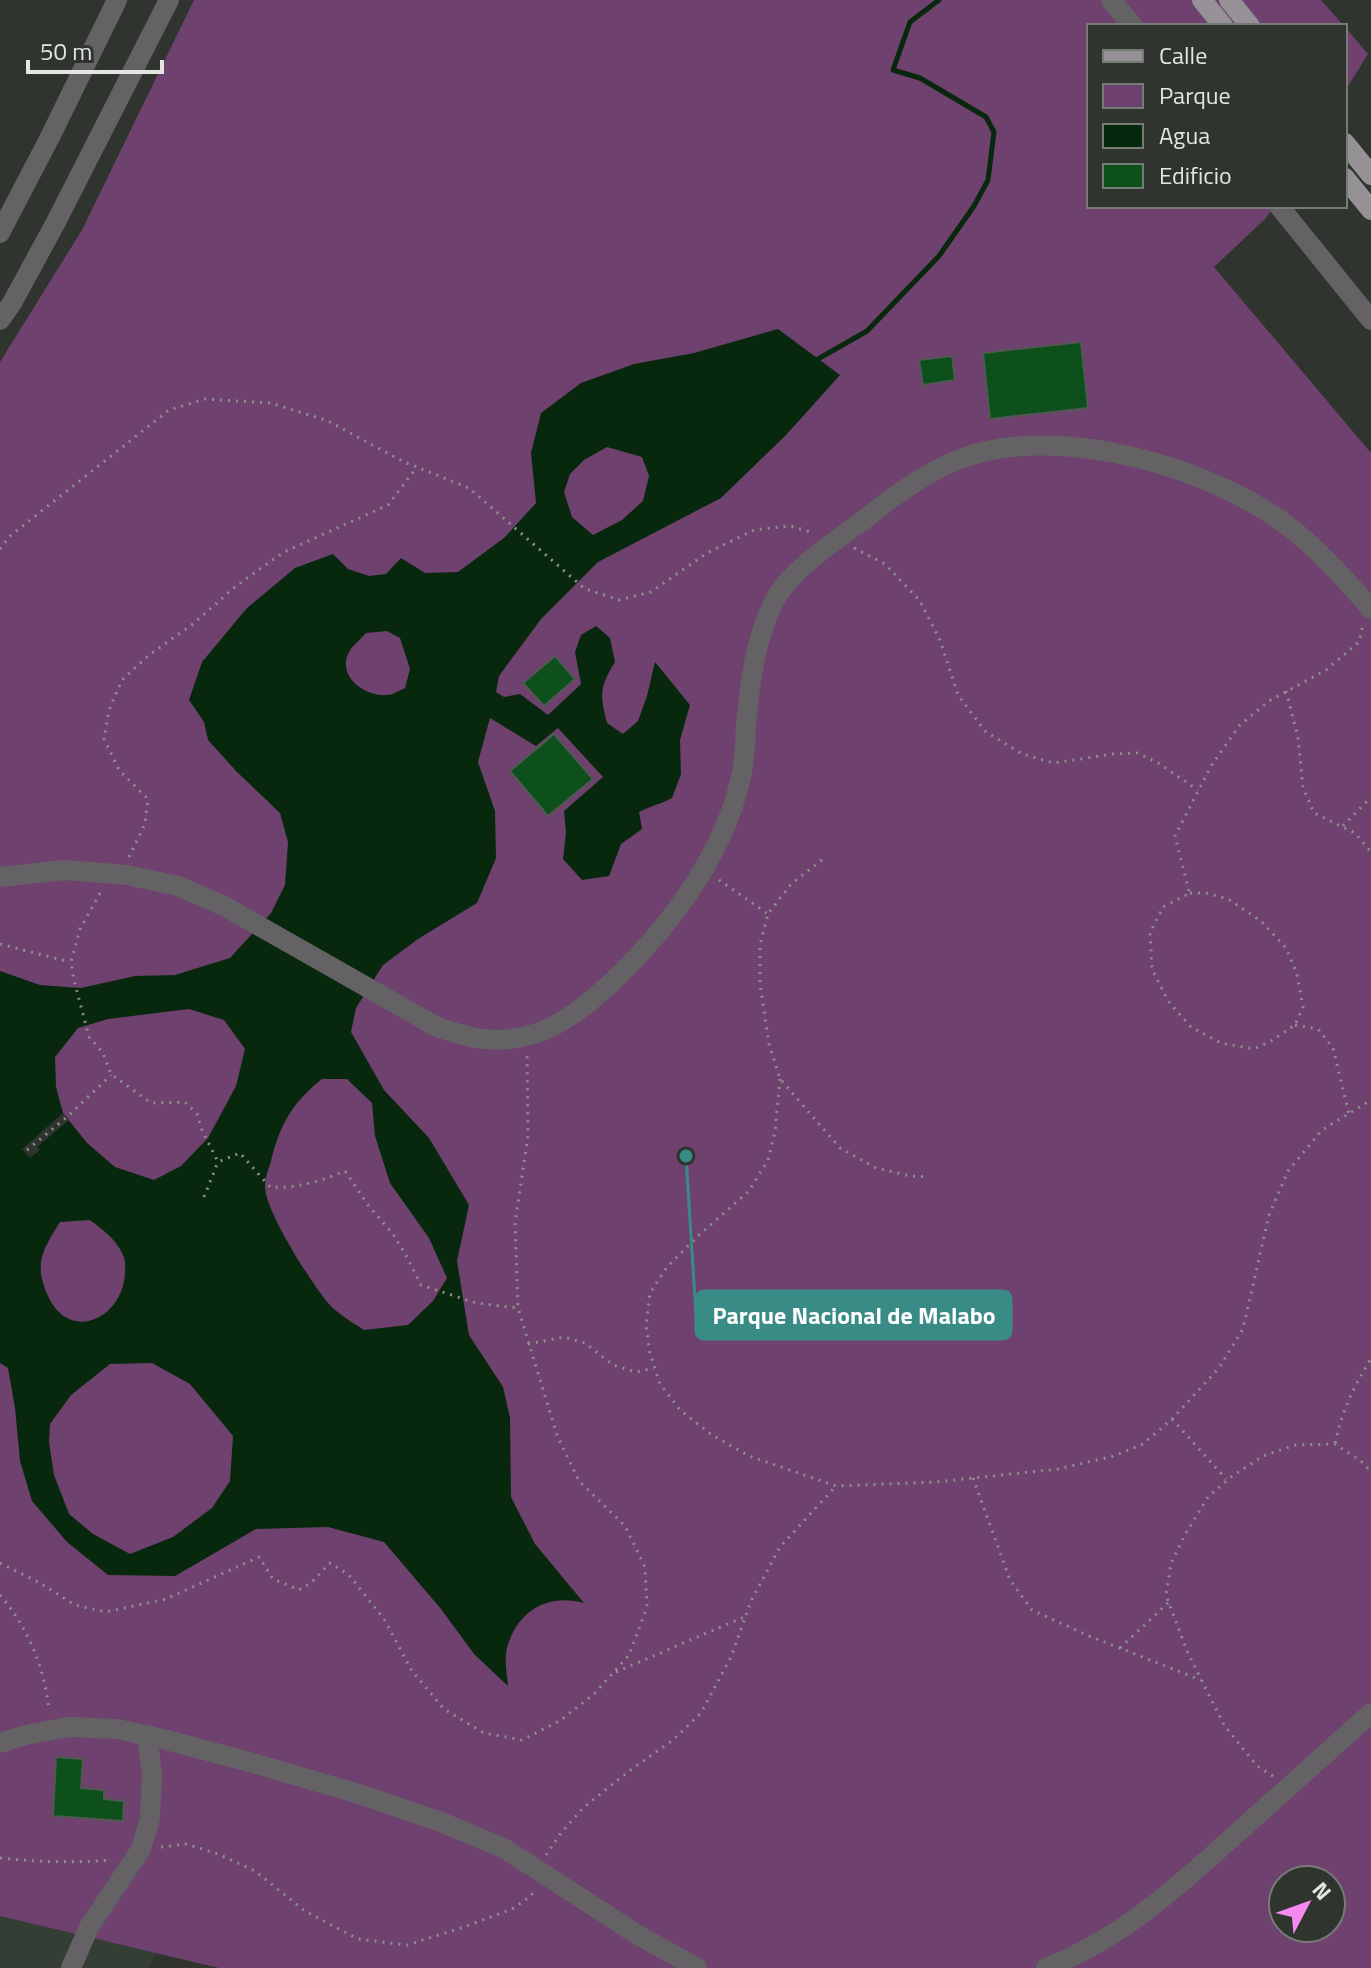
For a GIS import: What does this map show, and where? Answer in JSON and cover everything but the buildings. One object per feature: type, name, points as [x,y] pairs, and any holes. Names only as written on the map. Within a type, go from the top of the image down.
[{"type":"main road","points":[[1202,0],[1221,24]]},
{"type":"main road","points":[[1229,0],[1248,24]]},
{"type":"main road","points":[[1347,145],[1371,175]]},
{"type":"main road","points":[[1347,180],[1371,210]]},
{"type":"street","points":[[0,233],[117,0]]},
{"type":"street","points":[[0,320],[56,222],[169,0]]},
{"type":"street","points":[[1111,0],[1131,24]]},
{"type":"street","points":[[1281,208],[1371,320]]},
{"type":"street","points":[[0,877],[64,870],[127,875],[178,886],[224,906],[437,1027],[473,1039],[503,1040],[535,1034],[565,1019],[596,996],[642,954],[682,902],[720,840],[742,771],[755,657],[764,624],[778,595],[793,577],[837,539],[909,487],[959,459],[1035,444],[1090,447],[1128,455],[1207,480],[1252,503],[1295,532],[1330,563],[1370,608]]},
{"type":"street","points":[[1046,1968],[1096,1946],[1140,1917],[1371,1713]]},
{"type":"street","points":[[0,1743],[69,1727],[117,1729],[268,1767],[359,1794],[441,1822],[505,1849],[638,1935],[697,1968]]},
{"type":"street","points":[[71,1968],[89,1927],[141,1849],[150,1818],[152,1774],[147,1735]]},
{"type":"path","points":[[0,549],[10,536],[169,410],[205,399],[271,403],[328,421],[404,462],[469,488],[585,589],[620,600],[651,592],[707,553],[754,530],[790,526],[837,539],[885,564],[920,601],[940,640],[958,695],[985,731],[1022,754],[1054,763],[1137,753],[1198,790]]},
{"type":"path","points":[[218,1162],[197,1114],[185,1102],[151,1103],[111,1074],[103,1053],[89,1037],[74,980],[71,962],[80,929],[110,874],[128,859],[145,824],[148,799],[119,770],[104,739],[109,710],[122,680],[236,586],[284,552],[388,505],[417,467]]},
{"type":"path","points":[[1190,893],[1175,836],[1211,766],[1240,725],[1269,701],[1326,670],[1359,642],[1370,608]]},
{"type":"path","points":[[1286,691],[1298,737],[1303,788],[1314,813],[1355,833],[1371,852]]},
{"type":"path","points":[[1343,827],[1371,797]]},
{"type":"path","points":[[822,860],[791,884],[768,914],[760,945],[760,984],[769,1044],[780,1079],[775,1132],[768,1160],[749,1191],[667,1267],[650,1293],[646,1326],[650,1353],[660,1384],[680,1410],[712,1435],[749,1456],[836,1486],[936,1482],[1058,1469],[1114,1456],[1143,1444],[1172,1419],[1219,1368],[1243,1329],[1269,1215],[1288,1171],[1322,1130],[1371,1100]]},
{"type":"path","points":[[703,868],[768,914]]},
{"type":"path","points":[[1190,893],[1206,893],[1228,899],[1261,921],[1286,948],[1297,974],[1303,1007],[1295,1025],[1271,1041],[1254,1049],[1221,1043],[1191,1027],[1168,1001],[1152,969],[1150,933],[1163,907],[1190,893]]},
{"type":"path","points":[[0,944],[71,962]]},
{"type":"path","points":[[1295,1025],[1318,1029],[1333,1048],[1349,1114]]},
{"type":"path","points":[[0,1563],[75,1605],[106,1612],[166,1599],[259,1557],[273,1579],[299,1590],[311,1583],[330,1563],[349,1575],[384,1619],[412,1671],[444,1709],[484,1733],[522,1740],[561,1720],[595,1693],[629,1655],[647,1607],[645,1567],[625,1526],[579,1481],[557,1435],[518,1308],[515,1223],[528,1136],[525,1035]]},
{"type":"path","points":[[27,1150],[111,1074]]},
{"type":"path","points":[[780,1079],[840,1148],[876,1168],[929,1177]]},
{"type":"path","points":[[204,1197],[218,1162],[240,1153],[270,1187],[286,1188],[324,1180],[345,1171],[393,1234],[421,1285],[476,1303],[518,1308]]},
{"type":"path","points":[[528,1344],[564,1337],[585,1343],[613,1365],[636,1372],[655,1368]]},
{"type":"path","points":[[1335,1444],[1341,1416],[1371,1359]]},
{"type":"path","points":[[1172,1419],[1227,1481]]},
{"type":"path","points":[[1289,1786],[1257,1766],[1224,1725],[1187,1651],[1166,1595],[1171,1563],[1208,1497],[1263,1456],[1295,1445],[1335,1444],[1361,1461],[1371,1472]]},
{"type":"path","points":[[973,1478],[1010,1580],[1032,1610],[1202,1680]]},
{"type":"path","points":[[0,1858],[74,1863],[114,1859],[141,1849],[186,1844],[255,1871],[305,1911],[358,1939],[407,1945],[512,1909],[531,1896],[545,1873],[546,1855],[583,1808],[673,1740],[701,1713],[731,1657],[751,1601],[780,1547],[836,1486]]},
{"type":"path","points":[[0,1595],[15,1612],[33,1647],[46,1686],[51,1730]]},
{"type":"path","points":[[1120,1648],[1169,1602]]},
{"type":"path","points":[[612,1674],[746,1616]]},
{"type":"shaded area","points":[[0,1916],[157,1953],[148,1968],[0,1968]]},
{"type":"green space","points":[[194,0],[1321,0],[1342,24],[1087,24],[1087,208],[1273,208],[1214,267],[1371,453],[1371,1968],[219,1968],[0,1916],[0,362],[82,230]]},
{"type":"green space","points":[[1347,29],[1368,54],[1347,88]]},
{"type":"water","points":[[778,329],[840,375],[786,435],[721,498],[598,562],[541,619],[499,676],[496,692],[504,697],[520,694],[548,715],[581,684],[575,652],[581,635],[596,626],[610,638],[615,662],[602,691],[607,723],[623,734],[638,721],[655,662],[690,705],[680,740],[681,774],[672,798],[639,812],[642,829],[621,844],[609,876],[582,880],[563,859],[566,833],[564,811],[603,777],[558,728],[536,746],[490,718],[478,762],[495,811],[496,858],[477,903],[418,939],[383,965],[356,1008],[351,1032],[384,1090],[429,1138],[469,1205],[457,1261],[469,1335],[503,1387],[510,1418],[511,1497],[535,1544],[584,1603],[546,1603],[526,1615],[518,1624],[507,1648],[508,1686],[474,1654],[441,1609],[384,1542],[328,1527],[256,1529],[175,1576],[108,1575],[67,1542],[32,1501],[20,1461],[8,1368],[0,1363],[0,971],[40,985],[81,988],[135,976],[175,975],[230,958],[271,913],[285,885],[288,842],[280,813],[208,740],[204,722],[189,700],[202,662],[247,608],[295,568],[333,554],[348,569],[369,576],[386,574],[401,558],[425,573],[458,572],[504,538],[536,503],[531,453],[541,413],[581,383],[634,364],[694,353]],"holes":[[[607,447],[642,457],[649,476],[643,501],[622,520],[593,535],[572,517],[564,492],[570,474],[584,460]],[[387,631],[400,638],[410,669],[405,688],[387,695],[362,689],[346,669],[352,647],[366,633]],[[189,1009],[224,1020],[245,1049],[236,1086],[208,1138],[181,1166],[154,1180],[115,1167],[87,1143],[63,1113],[56,1087],[55,1057],[78,1028],[108,1019]],[[322,1079],[347,1079],[372,1103],[375,1136],[390,1183],[429,1238],[447,1278],[433,1301],[408,1325],[364,1330],[337,1311],[301,1265],[272,1211],[265,1185],[275,1148],[283,1125],[295,1105]],[[90,1220],[113,1240],[123,1255],[125,1273],[122,1289],[106,1313],[82,1322],[69,1319],[58,1311],[48,1296],[41,1274],[45,1249],[60,1222]],[[152,1363],[190,1384],[233,1436],[230,1481],[212,1508],[173,1537],[130,1554],[93,1534],[69,1514],[54,1475],[49,1442],[50,1424],[71,1395],[110,1364]]]},
{"type":"pier","points":[[63,1113],[69,1120],[37,1147],[40,1150],[30,1158],[22,1149]]},
{"type":"waterway","points":[[818,359],[867,331],[939,256],[988,180],[994,132],[986,117],[920,78],[893,70],[910,22],[939,0]]},
{"type":"place","name":"Parque Nacional de Malabo","points":[[686,1156]]}]
